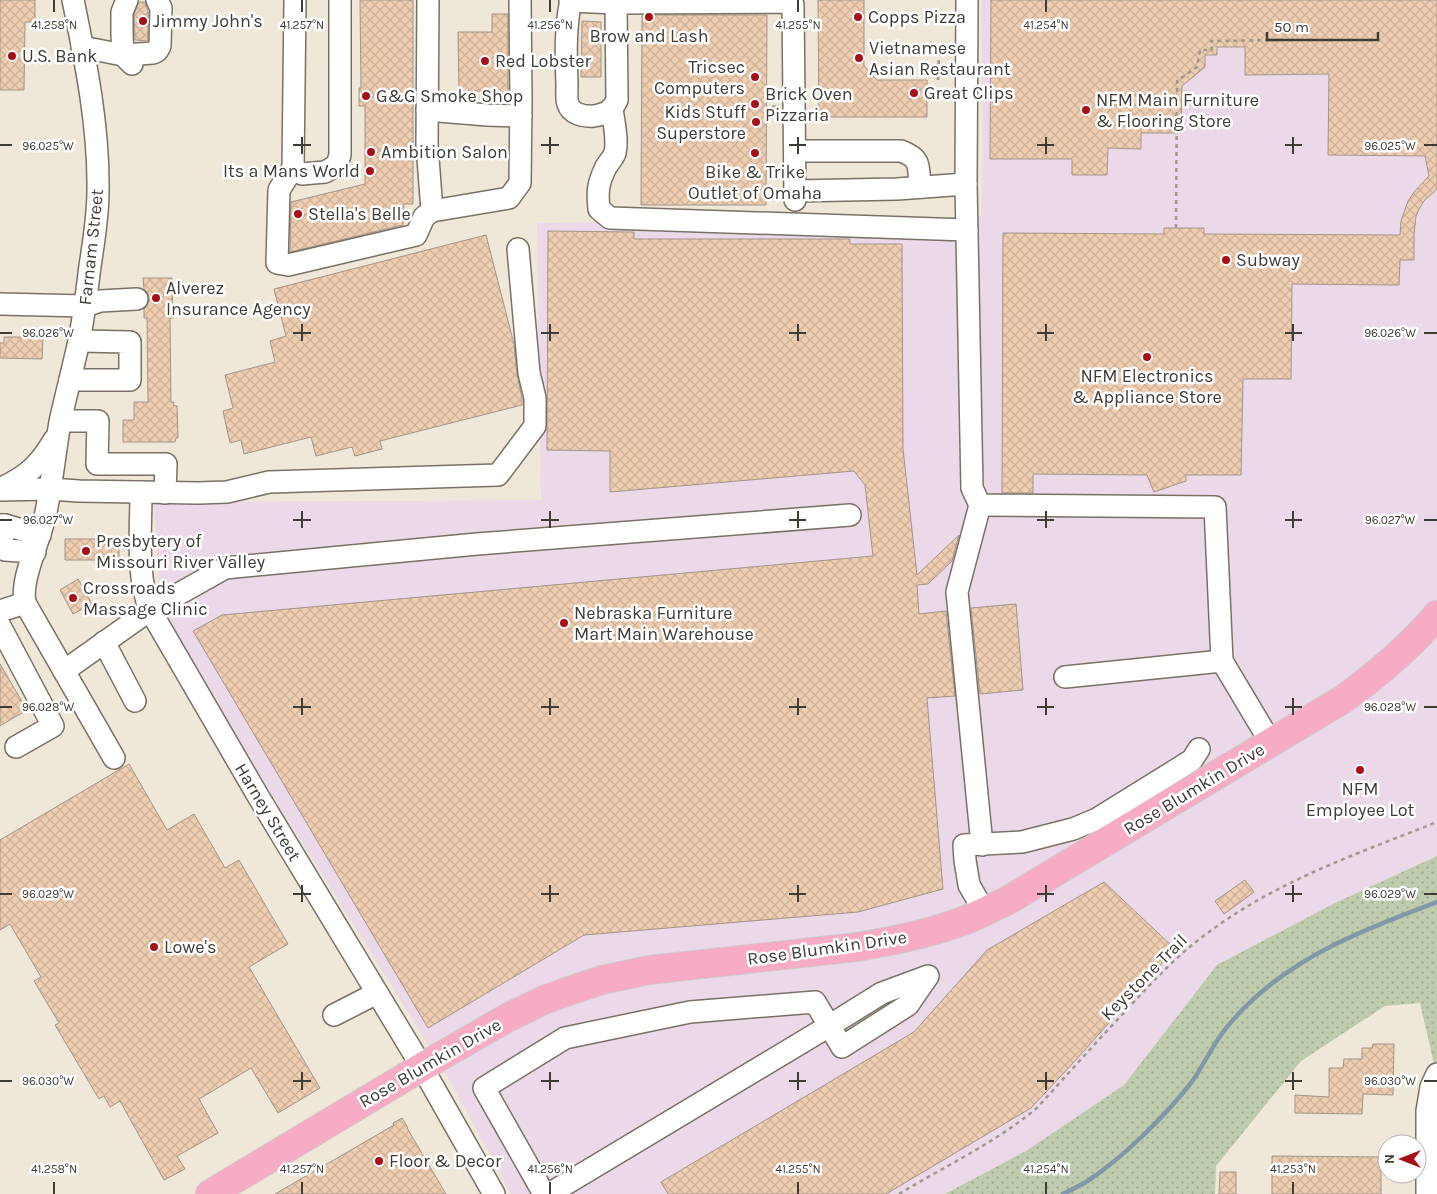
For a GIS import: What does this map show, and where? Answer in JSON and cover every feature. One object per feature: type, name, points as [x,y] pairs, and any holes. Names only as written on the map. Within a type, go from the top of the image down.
[{"type":"main road","name":"Rose Blumkin Drive","points":[[210,1194],[507,1018],[563,993],[626,974],[669,967],[880,944],[963,921],[1005,902],[1346,698],[1365,684],[1409,645],[1437,615]]},
{"type":"street","name":"Farnam Street","points":[[25,603],[23,594],[25,580],[46,512],[60,427],[79,341],[95,233],[98,183],[97,155],[92,111],[73,0]]},
{"type":"street","points":[[128,0],[122,12],[123,55],[132,64],[158,64]]},
{"type":"street","points":[[82,47],[123,55],[153,53],[157,51],[160,46],[161,8],[157,0]]},
{"type":"street","points":[[295,0],[294,168],[279,190],[277,263],[288,265],[416,235],[424,217],[432,211],[509,198],[520,183],[520,0]]},
{"type":"street","points":[[294,168],[302,174],[325,172],[337,165],[340,155],[340,0]]},
{"type":"street","points":[[428,0],[427,145],[432,211]]},
{"type":"street","points":[[616,4],[617,100],[612,109],[603,115],[589,116],[577,114],[568,104],[566,54],[570,0],[616,4],[791,2],[793,5],[795,195],[966,184]]},
{"type":"street","points":[[967,0],[966,184],[972,488],[980,505],[957,592],[973,845],[965,860],[969,885],[984,911]]},
{"type":"street","points":[[612,109],[616,143],[614,154],[598,185],[599,209],[610,218],[968,230]]},
{"type":"street","points":[[427,110],[521,116]]},
{"type":"street","points":[[795,151],[900,150],[911,155],[918,162],[920,187]]},
{"type":"street","points":[[0,490],[50,489],[165,493],[227,492],[269,482],[498,474],[535,426],[535,398],[529,373],[518,249]]},
{"type":"street","points":[[0,304],[85,306],[100,302],[137,299]]},
{"type":"street","points":[[70,380],[130,380],[130,342],[79,341]]},
{"type":"street","points":[[0,490],[34,468],[42,459],[60,427],[98,421],[97,464],[166,464],[165,493]]},
{"type":"street","name":"Harney Street","points":[[141,492],[141,578],[145,599],[150,610],[258,796],[422,1067],[494,1194]]},
{"type":"street","points":[[980,505],[1215,507],[1222,661],[1271,743]]},
{"type":"street","points":[[64,671],[150,610],[225,568],[477,544],[850,515]]},
{"type":"street","points":[[2,525],[37,544]]},
{"type":"street","points":[[0,611],[25,603],[114,758]]},
{"type":"street","points":[[0,626],[52,726],[16,747]]},
{"type":"street","points":[[104,642],[135,701]]},
{"type":"street","points":[[1065,677],[1222,661]]},
{"type":"street","points":[[973,845],[1022,842],[1073,829],[1097,820],[1192,760],[1199,749]]},
{"type":"street","points":[[334,1015],[377,993]]},
{"type":"street","points":[[544,1194],[484,1088],[565,1038],[690,1012],[815,1002],[829,1026],[548,1194]]},
{"type":"street","points":[[1427,1194],[1432,1124],[1429,1095],[1437,1074]]},
{"type":"path","points":[[1176,228],[1177,82],[1197,67],[1200,50],[1212,50],[1211,41],[1282,40]]},
{"type":"path","points":[[938,80],[939,54]]},
{"type":"path","name":"Keystone Trail","points":[[898,1194],[996,1139],[1037,1108],[1149,985],[1190,946],[1209,931],[1269,894],[1310,874],[1342,859],[1437,822]]},
{"type":"shaded area","points":[[981,0],[1437,0],[1437,856],[1335,903],[1217,965],[1124,1085],[1026,1151],[945,1194],[511,1194],[444,1070],[161,617],[154,502],[541,500],[537,223],[981,217],[983,147]]},
{"type":"green space","points":[[1437,856],[1437,1061],[1434,1064],[1420,1003],[1385,1006],[1301,1061],[1216,1166],[1215,1194],[945,1194],[1026,1151],[1124,1085],[1217,965],[1335,903]]},
{"type":"building","name":"U.S. Bank","points":[[0,0],[35,0],[35,22],[25,22],[24,90],[0,90]]},
{"type":"building","points":[[360,0],[413,0],[413,204],[404,204],[403,225],[290,252],[291,202],[365,184],[365,106],[359,106],[359,88],[361,88]]},
{"type":"building","points":[[818,0],[864,0],[864,66],[877,80],[927,80],[927,117],[819,117]]},
{"type":"building","points":[[991,0],[1437,0],[1437,189],[1424,201],[1416,216],[1414,260],[1400,260],[1399,285],[1292,284],[1291,379],[1243,379],[1241,475],[1186,475],[1186,481],[1154,492],[1147,475],[1033,474],[1033,493],[1002,493],[1003,233],[1164,234],[1164,228],[1204,228],[1204,234],[1400,235],[1401,221],[1408,201],[1429,176],[1425,156],[1328,155],[1329,74],[1245,75],[1245,47],[1217,47],[1217,55],[1205,55],[1205,67],[1182,86],[1181,133],[1141,133],[1141,149],[1108,148],[1107,175],[1072,175],[1072,159],[990,159]]},
{"type":"building","points":[[139,2],[145,2],[148,11],[148,41],[135,40],[134,14]]},
{"type":"building","name":"Red Lobster","points":[[492,14],[508,14],[508,99],[487,99],[487,91],[459,91],[458,32],[492,32]]},
{"type":"building","points":[[642,15],[767,15],[766,205],[641,205]]},
{"type":"building","points":[[582,21],[601,22],[601,77],[581,77]]},
{"type":"building","name":"Nebraska Furniture Mart Main Warehouse","points":[[548,231],[634,232],[634,239],[850,239],[850,244],[902,244],[903,449],[917,575],[959,535],[952,561],[928,584],[917,585],[919,614],[946,611],[955,696],[927,698],[943,889],[858,912],[584,935],[428,1028],[193,631],[222,615],[873,556],[865,485],[854,471],[610,492],[610,451],[547,450]]},
{"type":"building","points":[[486,235],[514,344],[522,405],[380,441],[382,449],[355,456],[352,447],[316,456],[311,437],[244,454],[241,440],[230,443],[223,411],[233,408],[225,375],[275,362],[270,341],[286,336],[274,289]]},
{"type":"building","points":[[143,278],[172,278],[173,318],[170,318],[171,402],[174,402],[173,405],[177,406],[178,438],[176,438],[175,442],[123,442],[123,420],[134,420],[134,402],[148,402],[147,318],[144,318],[144,309],[148,305],[149,299],[148,293],[144,289]]},
{"type":"building","points":[[4,337],[43,337],[42,359],[0,358],[0,343],[4,343]]},
{"type":"building","points":[[65,539],[108,539],[108,548],[119,548],[119,560],[65,560]]},
{"type":"building","points":[[78,579],[92,604],[73,614],[60,590]]},
{"type":"building","points":[[1016,604],[1023,690],[980,694],[971,608]]},
{"type":"building","points":[[0,664],[27,710],[0,726]]},
{"type":"building","name":"Lowe's","points":[[129,764],[167,830],[194,814],[225,868],[239,860],[288,944],[249,967],[320,1088],[278,1113],[251,1068],[199,1099],[218,1133],[177,1156],[185,1169],[164,1180],[120,1101],[110,1107],[104,1096],[99,1099],[55,1025],[59,1023],[34,981],[41,977],[10,924],[0,930],[0,840]]},
{"type":"building","points":[[1245,880],[1254,892],[1224,914],[1215,901]]},
{"type":"building","points":[[1104,882],[1175,949],[1031,1108],[886,1194],[668,1194],[661,1182],[914,1032],[987,950]]},
{"type":"building","points":[[1373,1044],[1394,1044],[1393,1095],[1363,1094],[1362,1114],[1295,1113],[1295,1095],[1329,1097],[1329,1068],[1343,1068],[1344,1059],[1362,1059],[1362,1048],[1372,1048]]},
{"type":"building","name":"Floor & Decor","points":[[402,1118],[446,1194],[275,1194],[394,1125],[393,1123]]},
{"type":"building","points":[[1272,1156],[1377,1157],[1377,1184],[1381,1184],[1381,1194],[1272,1194]]},
{"type":"building","points":[[1220,1172],[1236,1172],[1236,1194],[1219,1194]]},
{"type":"waterway","points":[[1063,1194],[1100,1172],[1156,1123],[1191,1083],[1226,1028],[1264,990],[1309,958],[1334,945],[1385,922],[1437,902]]},
{"type":"place","name":"Brow and Lash","points":[[649,17]]},
{"type":"place","name":"Copps Pizza","points":[[858,17]]},
{"type":"place","name":"Jimmy John's","points":[[143,21]]},
{"type":"place","name":"U.S. Bank","points":[[12,56]]},
{"type":"place","name":"Vietnamese Asian Restaurant","points":[[859,58]]},
{"type":"place","name":"Red Lobster","points":[[485,61]]},
{"type":"place","name":"Tricsec Computers","points":[[755,77]]},
{"type":"place","name":"Great Clips","points":[[914,93]]},
{"type":"place","name":"G&G Smoke Shop","points":[[366,96]]},
{"type":"place","name":"Brick Oven Pizzaria","points":[[755,104]]},
{"type":"place","name":"NFM Main Furniture & Flooring Store","points":[[1086,110]]},
{"type":"place","name":"Kids Stuff Superstore","points":[[756,122]]},
{"type":"place","name":"Ambition Salon","points":[[371,152]]},
{"type":"place","name":"Bike & Trike Outlet of Omaha","points":[[755,153]]},
{"type":"place","name":"Its a Mans World","points":[[370,171]]},
{"type":"place","name":"Stella's Belle","points":[[298,214]]},
{"type":"place","name":"Subway","points":[[1226,260]]},
{"type":"place","name":"Alverez Insurance Agency","points":[[156,298]]},
{"type":"place","name":"NFM Electronics & Appliance Store","points":[[1147,357]]},
{"type":"place","name":"Presbytery of Missouri River Valley","points":[[86,551]]},
{"type":"place","name":"Crossroads Massage Clinic","points":[[73,598]]},
{"type":"place","name":"Nebraska Furniture Mart Main Warehouse","points":[[564,623]]},
{"type":"place","name":"NFM Employee Lot","points":[[1360,770]]},
{"type":"place","name":"Lowe's","points":[[154,947]]},
{"type":"place","name":"Floor & Decor","points":[[379,1161]]}]
